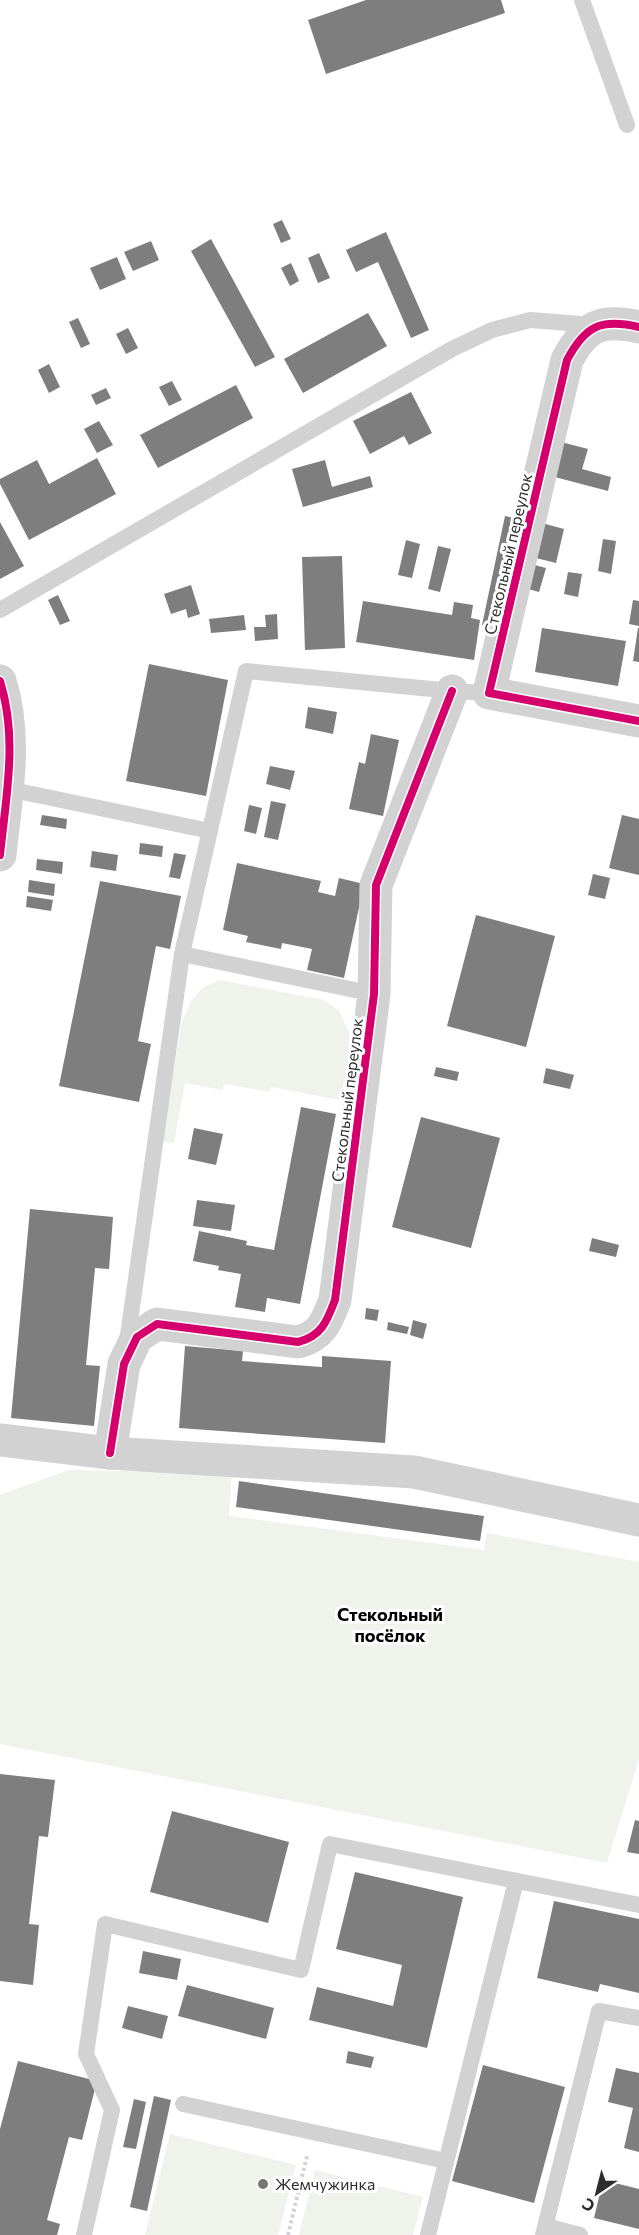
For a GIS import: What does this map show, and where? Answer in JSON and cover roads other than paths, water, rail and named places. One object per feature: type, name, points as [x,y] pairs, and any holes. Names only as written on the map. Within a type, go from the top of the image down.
[{"type":"street","points":[[597,325],[623,323],[639,327]]},
{"type":"street","name":"Стекольный переулок","points":[[489,693],[567,360],[578,340],[597,325]]},
{"type":"street","points":[[0,681],[7,704],[11,756],[0,855]]},
{"type":"street","name":"Стекольный переулок","points":[[131,1351],[157,1324],[298,1342],[311,1339],[322,1328],[335,1300],[375,994],[376,885],[452,691]]},
{"type":"street","points":[[489,693],[639,721]]},
{"type":"street","points":[[110,1453],[131,1351]]},
{"type":"street","points":[[0,1440],[110,1453],[414,1472],[639,1520]]},
{"type":"lane","points":[[582,0],[627,125]]},
{"type":"lane","points":[[0,610],[452,349],[492,330],[530,320],[597,325]]},
{"type":"lane","points":[[131,1351],[182,954],[246,670],[489,693]]},
{"type":"lane","points":[[8,789],[210,831]]},
{"type":"lane","points":[[182,954],[375,994]]},
{"type":"lane","points":[[84,2235],[112,2110],[86,2054],[105,1924],[301,1970],[330,1844],[639,1905]]},
{"type":"lane","points":[[428,2235],[516,1881]]},
{"type":"lane","points":[[580,2235],[544,2231],[598,2011],[639,2018]]},
{"type":"lane","points":[[183,2104],[446,2161]]},
{"type":"place","name":"Жемчужинка","points":[[263,2184]]},
{"type":"district","name":"Стекольный посёлок","points":[[390,1625]]}]
